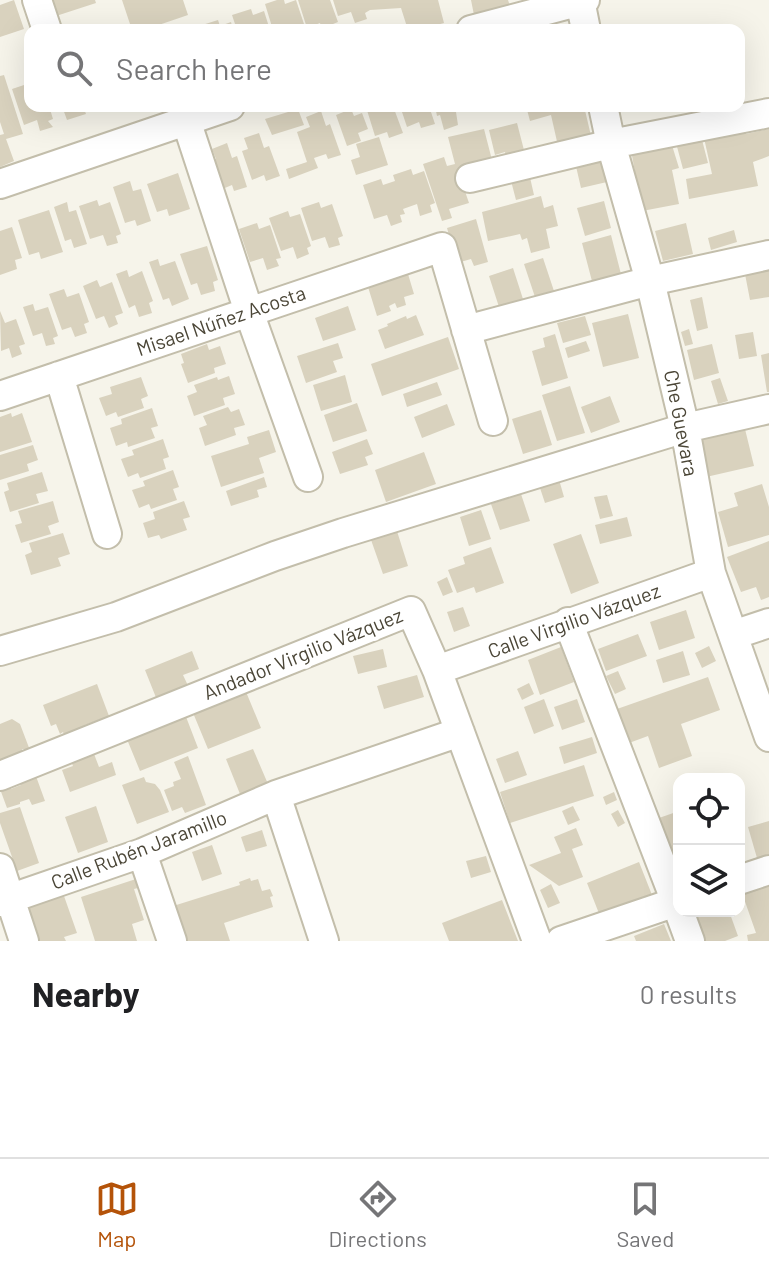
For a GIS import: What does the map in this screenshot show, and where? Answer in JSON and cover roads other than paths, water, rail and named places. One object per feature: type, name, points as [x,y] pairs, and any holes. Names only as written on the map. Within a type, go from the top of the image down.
[{"type":"street","points":[[37,0],[45,24]]},
{"type":"street","points":[[493,24],[582,0],[585,24]]},
{"type":"street","points":[[0,184],[211,112]]},
{"type":"street","name":"Che Guevara","points":[[604,112],[650,281],[685,428],[711,573],[769,737]]},
{"type":"street","points":[[470,178],[611,144],[769,113]]},
{"type":"street","points":[[186,120],[249,312],[308,477]]},
{"type":"street","name":"Misael Núñez Acosta","points":[[0,396],[442,247],[466,330]]},
{"type":"street","points":[[493,421],[466,330],[650,281],[769,255]]},
{"type":"street","points":[[59,376],[107,534]]},
{"type":"street","points":[[0,651],[116,617],[343,533],[685,428],[769,409]]},
{"type":"street","name":"Calle Virgilio Vázquez","points":[[437,670],[711,573]]},
{"type":"street","name":"Andador Virgilio Vázquez","points":[[0,776],[411,611],[437,670],[537,941]]},
{"type":"street","points":[[568,622],[673,893]]},
{"type":"street","points":[[733,635],[769,623]]},
{"type":"street","name":"Calle Rubén Jaramillo","points":[[5,900],[142,853],[276,795],[460,732]]},
{"type":"street","points":[[276,795],[324,941]]},
{"type":"street","points":[[142,853],[172,941]]},
{"type":"street","points":[[0,868],[5,900],[24,941]]},
{"type":"street","points":[[745,878],[769,870]]},
{"type":"street","points":[[561,941],[673,907]]},
{"type":"street","points":[[682,917],[690,941]]}]
